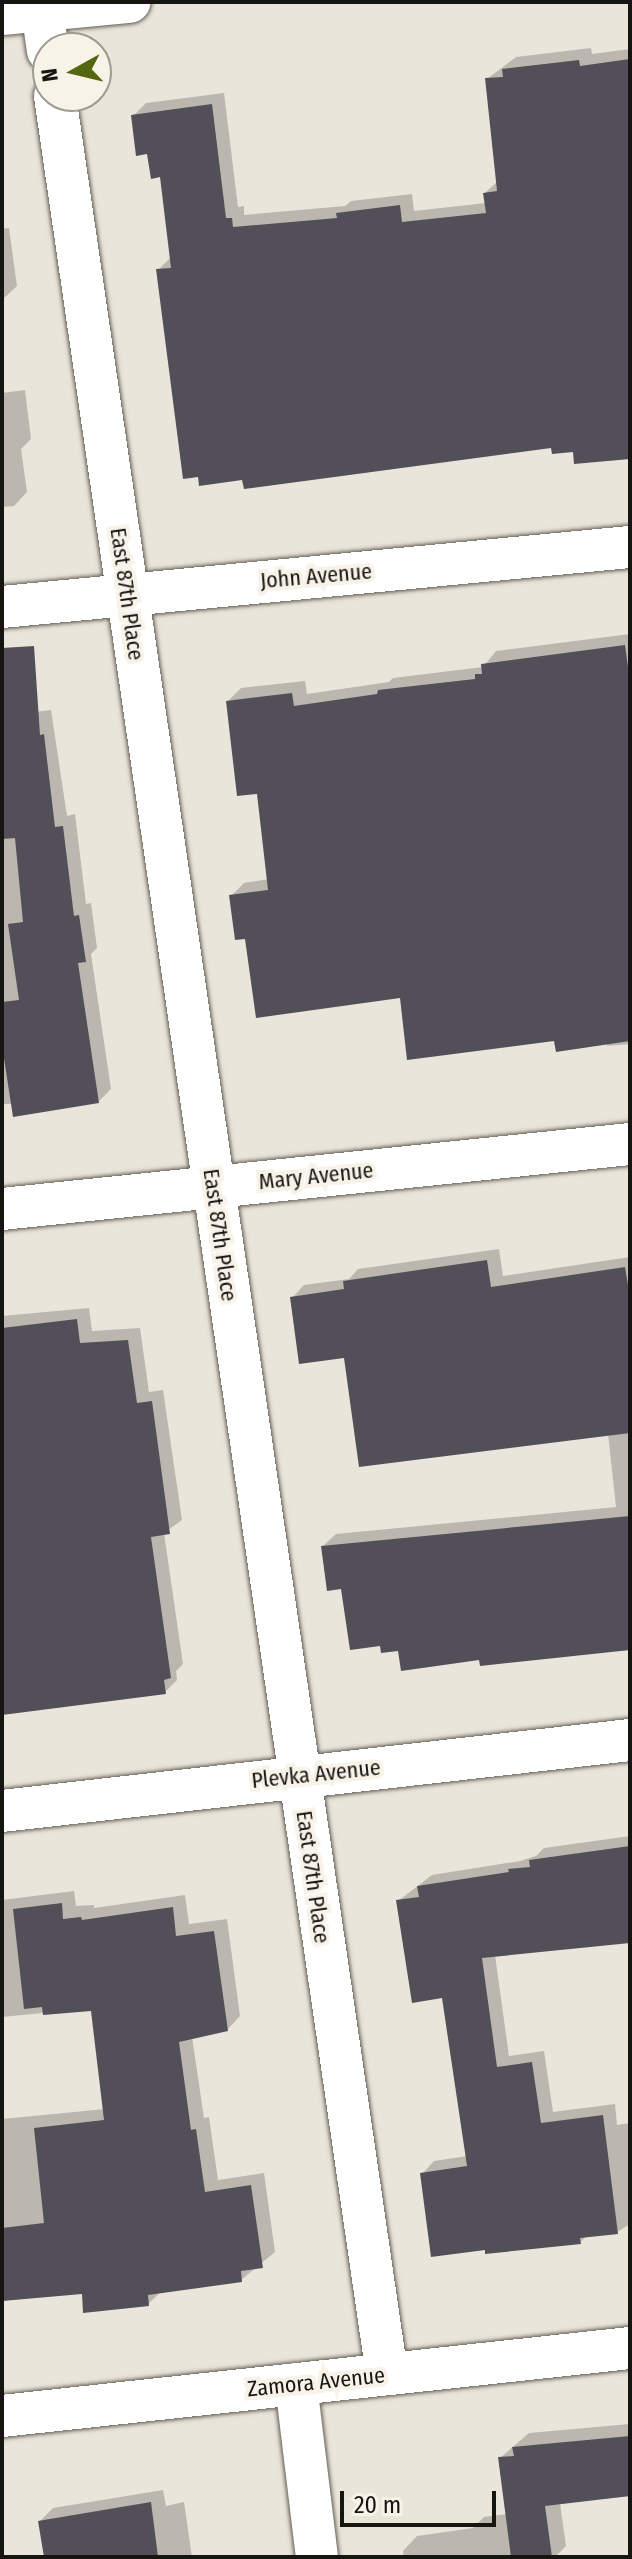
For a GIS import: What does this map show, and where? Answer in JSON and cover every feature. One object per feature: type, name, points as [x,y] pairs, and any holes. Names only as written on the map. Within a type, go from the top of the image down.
[{"type":"street","points":[[39,32],[28,9],[129,2]]},
{"type":"street","name":"East 87th Place","points":[[57,112],[387,2374]]},
{"type":"street","name":"John Avenue","points":[[2,607],[630,547]]},
{"type":"street","name":"Mary Avenue","points":[[2,1209],[630,1144]]},
{"type":"street","name":"Plevka Avenue","points":[[2,1811],[630,1740]]},
{"type":"street","name":"Zamora Avenue","points":[[2,2416],[630,2348]]},
{"type":"street","points":[[296,2384],[317,2557]]},
{"type":"building","points":[[630,59],[630,459],[574,464],[573,452],[552,454],[551,448],[244,489],[242,480],[199,486],[198,477],[183,479],[156,269],[171,268],[160,177],[151,179],[147,154],[136,156],[131,115],[212,104],[226,218],[232,218],[233,227],[337,218],[336,213],[400,205],[402,222],[486,213],[483,193],[497,191],[485,78],[503,77],[502,69],[579,60],[580,66]]},
{"type":"building","points":[[625,645],[630,682],[630,1041],[556,1052],[554,1041],[407,1060],[400,998],[256,1018],[245,939],[235,940],[229,895],[268,890],[257,794],[237,796],[226,701],[292,693],[294,706],[377,694],[378,690],[475,679],[475,674],[482,674],[481,664]]},
{"type":"building","points":[[34,646],[40,735],[44,734],[55,827],[63,826],[74,916],[79,915],[86,962],[78,963],[99,1103],[13,1117],[2,1045],[2,1002],[19,1000],[8,924],[23,922],[15,838],[2,839],[2,648]]},
{"type":"building","points":[[487,1260],[491,1287],[625,1267],[630,1297],[630,1433],[359,1467],[344,1358],[299,1364],[290,1297],[344,1289],[343,1281]]},
{"type":"building","points":[[77,1319],[80,1343],[128,1340],[137,1403],[152,1401],[170,1534],[151,1537],[171,1678],[164,1680],[166,1694],[2,1715],[2,1328]]},
{"type":"building","points":[[630,1516],[630,1650],[480,1666],[479,1660],[401,1671],[398,1651],[381,1653],[380,1646],[350,1650],[341,1589],[327,1591],[321,1546]]},
{"type":"building","points":[[630,1846],[630,1943],[482,1958],[497,2067],[532,2062],[541,2123],[603,2115],[618,2234],[580,2238],[581,2244],[431,2257],[420,2173],[467,2166],[442,1998],[412,2003],[396,1900],[419,1897],[417,1886],[509,1872],[508,1869],[530,1867],[529,1860]]},
{"type":"building","points":[[62,1903],[63,1919],[81,1917],[82,1920],[173,1907],[176,1936],[214,1931],[228,2031],[179,2042],[191,2130],[196,2129],[205,2192],[251,2185],[263,2268],[241,2271],[242,2282],[148,2295],[149,2306],[83,2313],[82,2294],[2,2301],[2,2228],[44,2223],[34,2128],[104,2120],[91,2011],[43,2015],[42,2007],[24,2009],[13,1909]]},
{"type":"building","points":[[630,2436],[630,2496],[545,2506],[552,2557],[511,2557],[498,2457],[514,2456],[512,2447]]},
{"type":"building","points":[[151,2502],[158,2557],[44,2557],[38,2521]]}]
